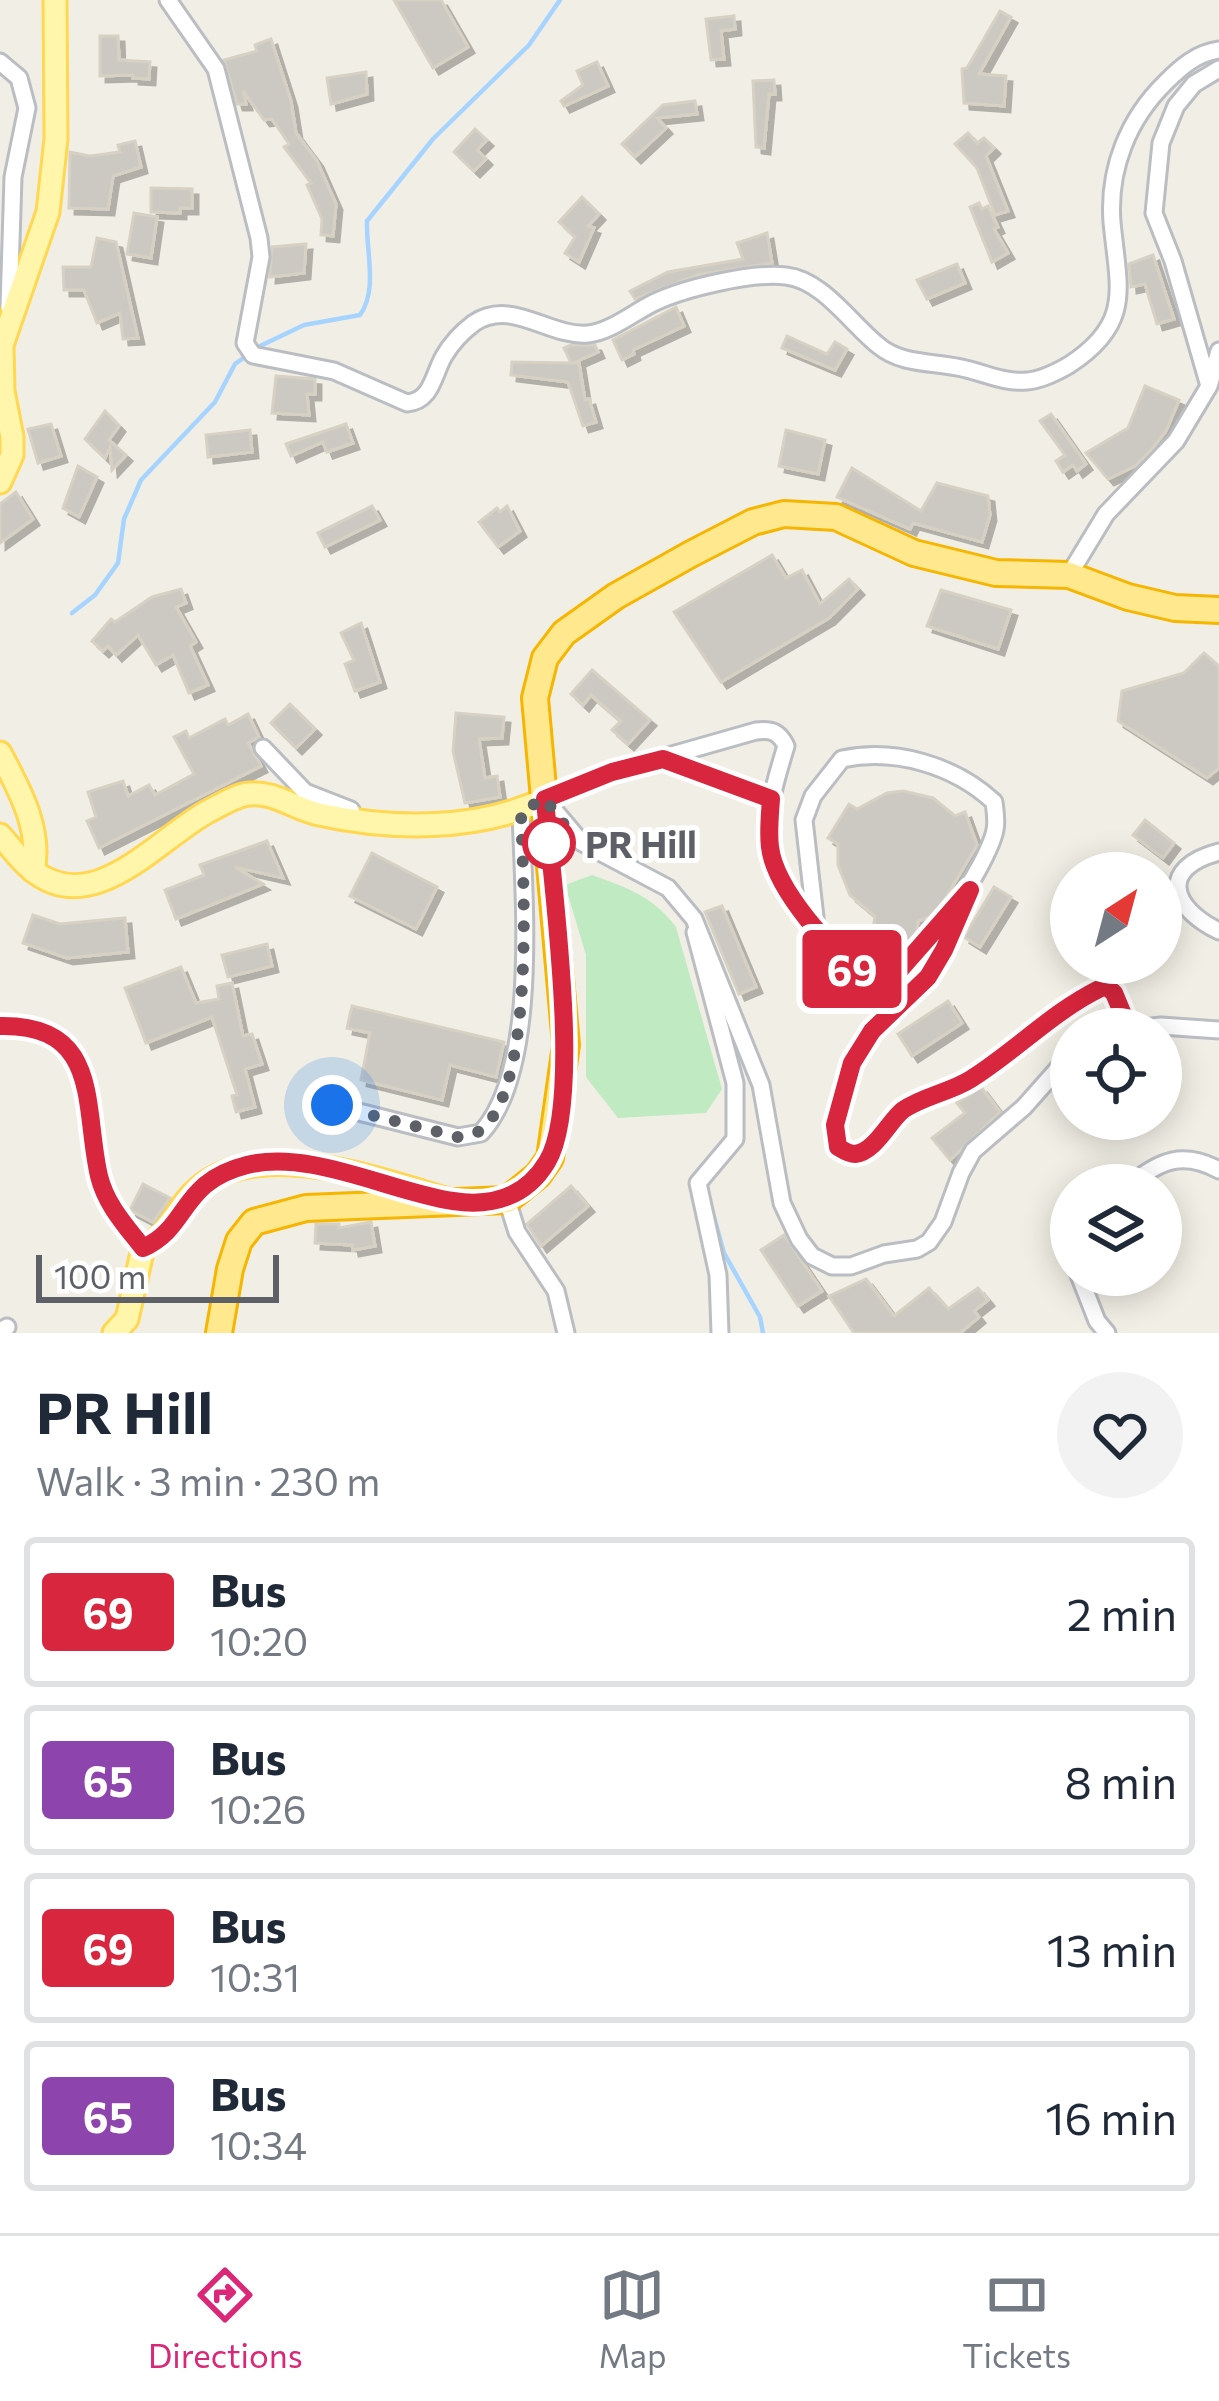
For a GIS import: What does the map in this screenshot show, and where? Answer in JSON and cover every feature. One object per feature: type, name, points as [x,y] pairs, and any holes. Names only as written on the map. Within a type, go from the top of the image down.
[{"type":"highway","points":[[219,1333],[238,1241],[254,1222],[306,1208],[507,1200],[538,1175],[550,1158],[566,1045],[535,698],[545,658],[564,633],[616,596],[753,522],[784,514],[836,517],[914,553],[995,573],[1070,575],[1128,597],[1175,608],[1219,610]]},
{"type":"main road","points":[[0,482],[11,455],[2,345],[48,212],[56,140],[55,0]]},
{"type":"main road","points":[[0,753],[32,826],[37,851],[33,872]]},
{"type":"main road","points":[[0,835],[33,872],[64,885],[87,887],[107,882],[179,828],[247,794],[272,795],[324,815],[453,823],[521,811],[545,799]]},
{"type":"main road","points":[[114,1333],[127,1319],[143,1248],[161,1239],[199,1187],[253,1163],[320,1168],[451,1201]]},
{"type":"street","points":[[169,3],[216,69],[259,238],[261,257],[245,343],[253,355],[334,371],[407,403],[417,402],[428,392],[444,355],[459,336],[490,316],[501,313],[591,334],[660,300],[770,276],[803,280],[897,357],[1002,380],[1037,380],[1096,345],[1114,317],[1122,290],[1112,218],[1126,134],[1149,99],[1183,66],[1219,50]]},
{"type":"street","points":[[0,62],[19,78],[27,108],[11,206],[8,328]]},
{"type":"street","points":[[1209,386],[1154,213],[1161,143],[1176,106],[1194,84],[1219,69]]},
{"type":"street","points":[[1070,575],[1106,514],[1176,441],[1209,386],[1219,351]]},
{"type":"street","points":[[970,890],[897,973],[882,981],[865,980],[792,897],[770,849],[771,799],[786,746],[780,735],[768,729],[612,772],[545,799],[581,842],[668,888],[694,919],[760,1085],[782,1203],[812,1256],[832,1266],[851,1266],[929,1242],[943,1222],[973,1151],[1050,1077]]},
{"type":"street","points":[[263,748],[305,792],[338,808],[399,822]]},
{"type":"street","points":[[816,926],[804,820],[813,796],[842,758],[869,753],[904,757],[979,788],[994,802],[997,824],[989,851],[944,950],[928,977],[872,1031],[852,1063],[835,1125],[838,1147],[855,1154],[901,1112],[965,1083],[1061,1010],[1106,986],[1121,1008]]},
{"type":"street","points":[[663,759],[771,799]]},
{"type":"street","points":[[332,1105],[458,1137],[481,1133],[492,1119],[511,1069],[523,1003],[521,811]]},
{"type":"street","points":[[1219,852],[1192,862],[1181,876],[1178,893],[1185,910],[1219,932]]},
{"type":"street","points":[[694,919],[735,1083],[734,1139],[698,1183],[718,1275],[720,1333]]},
{"type":"street","points":[[0,1026],[19,1026],[50,1036],[74,1054],[89,1090],[100,1179],[115,1213],[143,1248]]},
{"type":"street","points":[[1182,1027],[1219,1030]]},
{"type":"street","points":[[1161,1164],[1170,1158],[1190,1159],[1219,1170]]},
{"type":"street","points":[[507,1200],[517,1232],[556,1291],[566,1333]]},
{"type":"street","points":[[1087,1296],[1107,1333]]},
{"type":"green space","points":[[592,875],[649,901],[676,927],[722,1089],[706,1113],[618,1118],[586,1077],[586,955],[565,885]]},
{"type":"building","points":[[394,0],[441,0],[468,47],[433,68]]},
{"type":"building","points":[[1000,11],[1011,17],[979,74],[1006,76],[1004,106],[964,103],[962,69],[967,68]]},
{"type":"building","points":[[734,16],[735,29],[721,31],[724,59],[711,60],[706,19]]},
{"type":"building","points":[[100,36],[118,36],[119,60],[150,62],[149,79],[100,76]]},
{"type":"building","points":[[271,39],[296,133],[317,161],[336,204],[333,236],[321,235],[322,219],[307,185],[311,183],[284,147],[289,144],[272,119],[264,120],[243,91],[246,104],[237,104],[224,60],[257,51],[255,45]]},
{"type":"building","points":[[597,62],[608,86],[564,106],[561,101],[583,85],[577,71]]},
{"type":"building","points":[[366,72],[367,94],[331,104],[327,78]]},
{"type":"building","points":[[774,80],[764,148],[756,147],[753,81]]},
{"type":"building","points":[[695,101],[697,114],[657,118],[666,128],[635,157],[622,144],[663,105]]},
{"type":"building","points":[[475,129],[487,140],[477,150],[486,159],[474,171],[454,152]]},
{"type":"building","points":[[968,133],[977,143],[984,138],[994,148],[986,156],[1008,211],[995,215],[977,168],[955,144]]},
{"type":"building","points":[[135,141],[141,167],[113,176],[108,209],[69,208],[70,152],[90,156],[120,152],[118,145]]},
{"type":"building","points":[[151,188],[192,189],[192,208],[180,208],[180,213],[151,212]]},
{"type":"building","points":[[582,197],[599,214],[588,226],[594,228],[579,262],[565,253],[575,237],[559,222]]},
{"type":"building","points":[[979,203],[982,209],[988,206],[1008,253],[992,262],[970,207]]},
{"type":"building","points":[[134,213],[157,217],[151,258],[127,254]]},
{"type":"building","points":[[767,233],[772,263],[697,275],[635,299],[630,291],[668,272],[743,259],[737,243]]},
{"type":"building","points":[[97,238],[116,242],[138,338],[123,339],[120,313],[97,323],[84,290],[64,290],[63,267],[91,267]]},
{"type":"building","points":[[306,244],[304,273],[270,277],[272,247]]},
{"type":"building","points":[[1153,255],[1174,319],[1157,324],[1145,284],[1131,287],[1129,264]]},
{"type":"building","points":[[957,264],[965,283],[927,299],[917,280]]},
{"type":"building","points":[[676,307],[684,326],[622,360],[613,340]]},
{"type":"building","points":[[787,336],[827,354],[835,342],[847,349],[835,370],[782,348]]},
{"type":"building","points":[[595,345],[598,352],[573,363],[579,363],[585,400],[589,399],[596,422],[583,426],[568,382],[511,375],[512,362],[571,363],[564,348]]},
{"type":"building","points":[[276,376],[315,379],[315,394],[307,394],[309,415],[272,413]]},
{"type":"building","points":[[1145,386],[1179,400],[1166,431],[1151,450],[1135,466],[1108,479],[1086,453],[1128,428]]},
{"type":"building","points":[[105,411],[119,426],[109,440],[126,455],[112,470],[110,447],[105,458],[85,439]]},
{"type":"building","points":[[1051,414],[1086,464],[1077,471],[1073,465],[1063,472],[1056,461],[1065,455],[1040,421]]},
{"type":"building","points":[[51,424],[61,456],[38,463],[28,429]]},
{"type":"building","points":[[346,424],[353,443],[327,452],[323,442],[291,456],[286,444]]},
{"type":"building","points":[[250,430],[252,452],[208,457],[206,435]]},
{"type":"building","points":[[786,430],[825,440],[818,474],[779,466]]},
{"type":"building","points":[[78,466],[97,477],[79,517],[63,508]]},
{"type":"building","points":[[852,468],[921,511],[937,483],[988,496],[990,515],[982,542],[913,523],[910,529],[837,497]]},
{"type":"building","points":[[16,492],[33,519],[0,543],[0,504]]},
{"type":"building","points":[[372,506],[380,520],[325,547],[318,533]]},
{"type":"building","points":[[507,506],[520,531],[498,547],[479,522]]},
{"type":"building","points":[[772,555],[786,578],[802,570],[820,604],[849,579],[858,589],[829,618],[721,682],[674,612]]},
{"type":"building","points":[[181,589],[186,603],[176,607],[196,642],[190,646],[208,685],[189,693],[173,655],[156,665],[138,635],[116,655],[108,646],[103,651],[92,641],[111,619],[115,622],[152,597]]},
{"type":"building","points":[[941,590],[1011,610],[998,649],[927,626]]},
{"type":"building","points":[[361,623],[380,682],[355,691],[345,664],[354,660],[341,633]]},
{"type":"building","points":[[1204,653],[1219,666],[1219,768],[1207,778],[1118,721],[1122,691],[1184,673]]},
{"type":"building","points":[[592,670],[650,720],[628,744],[612,730],[621,721],[591,695],[583,705],[571,694]]},
{"type":"building","points":[[290,704],[315,729],[296,748],[271,723]]},
{"type":"building","points":[[456,713],[504,717],[502,738],[479,739],[485,778],[497,776],[500,797],[465,803],[453,751]]},
{"type":"building","points":[[248,714],[259,737],[248,743],[261,766],[99,848],[87,821],[96,817],[88,792],[123,781],[128,796],[149,785],[155,795],[194,774],[174,737],[186,731],[189,738],[225,719],[228,725]]},
{"type":"building","points":[[903,791],[933,798],[955,816],[965,812],[977,845],[934,915],[918,921],[916,938],[903,952],[870,947],[875,916],[850,895],[838,865],[838,844],[828,838],[849,804],[857,809],[887,793]]},
{"type":"building","points":[[1145,820],[1174,843],[1167,852],[1155,852],[1133,835]]},
{"type":"building","points":[[267,841],[283,878],[235,867],[263,884],[176,919],[165,890],[204,875],[200,865]]},
{"type":"building","points":[[372,853],[437,887],[416,929],[350,896]]},
{"type":"building","points":[[994,887],[1011,897],[980,947],[964,937]]},
{"type":"building","points":[[722,906],[756,987],[739,994],[705,912]]},
{"type":"building","points":[[33,915],[60,924],[125,918],[128,952],[67,958],[23,943]]},
{"type":"building","points":[[267,944],[272,966],[228,977],[222,955]]},
{"type":"building","points":[[181,967],[196,1003],[219,999],[217,986],[232,983],[243,1036],[252,1034],[262,1064],[245,1069],[255,1107],[236,1112],[232,1096],[237,1095],[212,1017],[146,1043],[125,988]]},
{"type":"building","points":[[948,1001],[962,1023],[912,1056],[898,1034]]},
{"type":"building","points":[[352,1006],[504,1042],[496,1077],[450,1065],[442,1100],[361,1080],[370,1033],[347,1028]]},
{"type":"building","points":[[981,1087],[1000,1112],[950,1160],[932,1138],[965,1113],[957,1103]]},
{"type":"building","points":[[143,1184],[170,1198],[153,1222],[130,1210]]},
{"type":"building","points":[[571,1186],[588,1206],[541,1246],[527,1224]]},
{"type":"building","points":[[371,1222],[375,1246],[353,1250],[352,1245],[315,1243],[316,1224],[339,1224],[339,1228]]},
{"type":"building","points":[[784,1235],[822,1291],[798,1306],[761,1250]]},
{"type":"building","points":[[866,1279],[894,1316],[929,1288],[948,1309],[978,1288],[988,1300],[974,1311],[979,1317],[960,1333],[854,1333],[829,1296]]},
{"type":"waterway","points":[[72,613],[95,595],[118,563],[124,519],[141,480],[215,402],[235,364],[304,325],[360,315],[370,282],[367,221],[433,139],[529,45],[560,0]]},
{"type":"waterway","points":[[709,1199],[724,1253],[760,1317],[763,1333]]},
{"type":"bus line","name":"69","points":[[0,1026],[19,1026],[50,1036],[74,1054],[89,1090],[100,1179],[115,1213],[143,1248],[161,1239],[199,1187],[253,1163],[320,1168],[451,1201],[507,1200],[538,1175],[550,1158],[562,1094],[566,1045],[545,799],[612,772],[663,759],[771,799],[770,849],[779,875],[845,962],[865,980],[882,981],[897,973],[970,890],[928,977],[872,1031],[844,1078],[835,1125],[838,1147],[855,1154],[864,1150],[908,1107],[965,1083],[1050,1018]]},
{"type":"bus line","name":"69","points":[[1065,1008],[1106,986],[1120,1008]]},
{"type":"place","name":"PR Hill","points":[[549,843]]},
{"type":"route","points":[[332,1105],[458,1137],[481,1133],[487,1126],[511,1069],[523,1003],[521,811],[545,799],[566,827],[549,843]]}]
